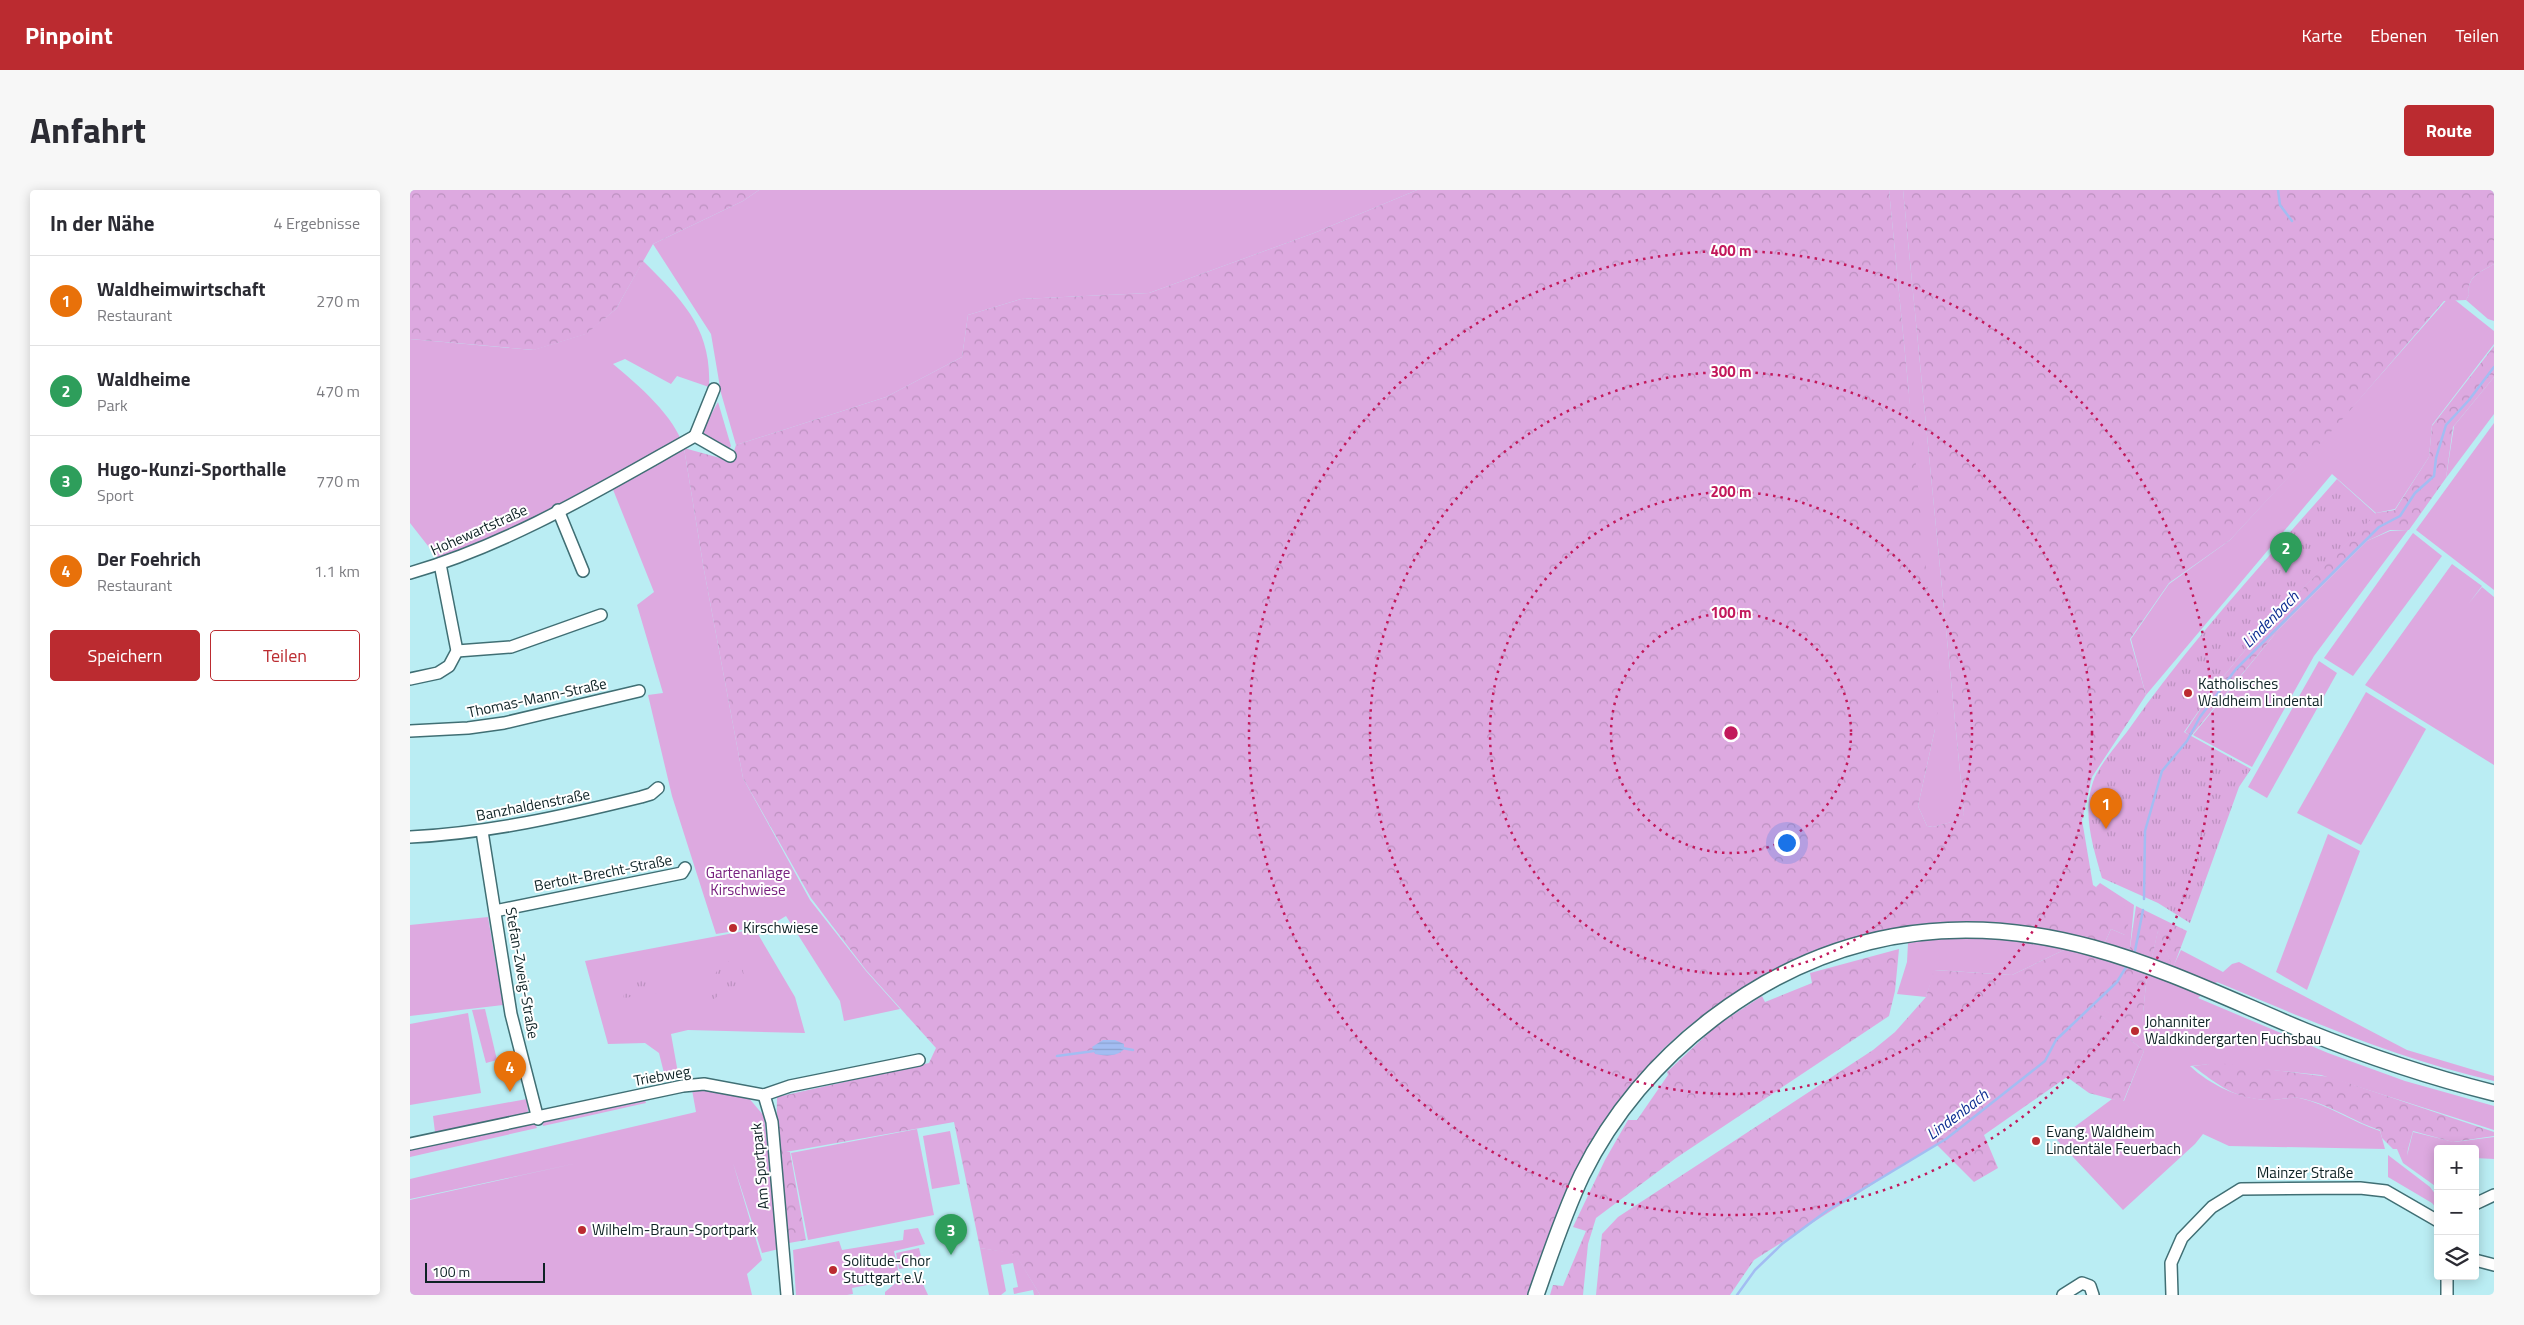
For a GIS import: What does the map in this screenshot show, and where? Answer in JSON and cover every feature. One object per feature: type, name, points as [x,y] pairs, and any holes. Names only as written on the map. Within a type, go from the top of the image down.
[{"type":"main road","points":[[1536,1295],[1582,1175],[1624,1107],[1646,1079],[1676,1048],[1746,993],[1790,969],[1825,954],[1870,941],[1905,935],[1974,930],[2015,933],[2069,942],[2142,964],[2370,1056],[2494,1093]]},
{"type":"street","points":[[714,389],[695,436],[730,456]]},
{"type":"street","name":"Hohewartstraße","points":[[410,573],[440,564],[506,536],[621,479],[695,436]]},
{"type":"street","points":[[558,510],[584,571]]},
{"type":"street","points":[[410,680],[438,673],[449,666],[457,651],[440,564]]},
{"type":"street","points":[[457,651],[511,647],[601,616]]},
{"type":"street","name":"Thomas-Mann-Straße","points":[[410,731],[468,728],[504,723],[639,691]]},
{"type":"street","name":"Banzhaldenstraße","points":[[410,837],[482,831],[632,800],[652,794],[658,788]]},
{"type":"street","name":"Stefan-Zweig-Straße","points":[[482,831],[511,1014],[538,1118]]},
{"type":"street","name":"Bertolt-Brecht-Straße","points":[[495,911],[682,873],[685,868]]},
{"type":"street","name":"Triebweg","points":[[410,1144],[538,1118],[627,1097],[704,1084],[764,1095],[799,1084],[919,1060]]},
{"type":"street","name":"Am Sportpark","points":[[764,1095],[772,1122],[787,1295]]},
{"type":"street","name":"Mainzer Straße","points":[[2172,1295],[2171,1263],[2182,1238],[2212,1206],[2241,1189],[2355,1188],[2386,1191],[2434,1219]]},
{"type":"street","points":[[2479,1202],[2494,1195]]},
{"type":"street","points":[[2479,1261],[2494,1265]]},
{"type":"street","points":[[2447,1280],[2447,1295]]},
{"type":"street","points":[[2064,1295],[2082,1283],[2090,1286],[2093,1295]]},
{"type":"green space","points":[[410,190],[759,190],[743,201],[653,244],[616,309],[586,334],[534,350],[410,339]]},
{"type":"green space","points":[[759,190],[1417,190],[1314,233],[1149,293],[1021,299],[968,315],[962,357],[886,397],[736,445],[721,393],[711,334],[653,244],[743,201]]},
{"type":"green space","points":[[1417,190],[1889,190],[1939,701],[1935,729],[1918,806],[1927,826],[1933,827],[1962,819],[1964,813],[1903,190],[2494,190],[2494,264],[2472,279],[2469,295],[2466,300],[2444,301],[2340,422],[2230,540],[2169,583],[2130,639],[2146,695],[2092,777],[2082,820],[2093,885],[2132,912],[2125,935],[2111,929],[2102,949],[1964,926],[1792,963],[1735,993],[1684,1030],[1662,1050],[1643,1072],[1604,1129],[1533,1295],[1040,1295],[1015,1254],[980,1248],[954,1122],[786,1152],[790,1152],[806,1240],[789,1243],[776,1154],[777,1097],[929,1063],[936,1048],[866,970],[811,898],[743,778],[704,570],[684,448],[731,461],[736,445],[886,397],[962,357],[968,315],[1021,299],[1149,293],[1314,233]]},
{"type":"green space","points":[[1889,190],[1903,190],[1964,813],[1963,819],[1933,827],[1927,826],[1918,806],[1935,729],[1908,384]]},
{"type":"green space","name":"Gartenanlage Kirschwiese","points":[[643,261],[682,302],[700,331],[709,366],[709,387],[677,376],[671,384],[625,359],[613,364],[644,391],[664,413],[673,424],[684,448],[704,570],[743,778],[810,900],[866,971],[900,1009],[844,1021],[840,1001],[786,916],[771,925],[716,934],[672,796],[648,695],[663,693],[637,605],[654,592],[610,482],[527,524],[439,560],[410,523],[410,339],[533,350],[585,334],[616,309]]},
{"type":"green space","points":[[2494,264],[2494,321],[2488,319],[2466,300],[2469,295],[2472,279]]},
{"type":"green space","points":[[2450,296],[2494,331],[2494,344],[2432,425],[2429,457],[2395,509],[2376,513],[2332,474],[2146,695],[2131,639],[2169,584],[2230,540],[2340,421]]},
{"type":"green space","points":[[2494,346],[2494,377],[2453,427],[2446,478],[2409,530],[2390,530],[2367,541],[2279,629],[2191,736],[2185,732],[2218,683],[2260,632],[2376,513],[2395,510],[2429,457],[2432,426]]},
{"type":"green space","points":[[2494,377],[2494,414],[2446,478],[2454,426]]},
{"type":"green space","points":[[718,402],[731,446],[728,451],[704,436],[703,429]]},
{"type":"green space","points":[[2494,423],[2494,590],[2416,530]]},
{"type":"green space","points":[[2337,479],[2376,514],[2260,632],[2218,683],[2184,732],[2251,769],[2239,787],[2190,923],[2158,903],[2102,878],[2090,830],[2088,806],[2093,782],[2104,762],[2203,632]]},
{"type":"green space","points":[[2408,530],[2314,656],[2252,767],[2193,735],[2279,629],[2367,541],[2390,531]]},
{"type":"green space","points":[[2413,533],[2442,556],[2353,676],[2324,658]]},
{"type":"green space","points":[[2452,564],[2482,586],[2469,603],[2482,587],[2494,597],[2494,765],[2365,685]]},
{"type":"green space","points":[[2319,661],[2337,673],[2267,798],[2248,787]]},
{"type":"green space","points":[[2366,692],[2426,729],[2361,845],[2297,813]]},
{"type":"green space","points":[[2328,834],[2360,851],[2307,990],[2276,972]]},
{"type":"green space","points":[[2100,883],[2134,905],[2130,948],[2118,953],[2102,949],[2111,929],[2125,935],[2096,887]]},
{"type":"green space","points":[[2136,906],[2187,931],[2173,968],[2158,931],[2146,984],[2142,1024],[2091,1007],[2144,1051],[2123,1102],[2089,1093],[2067,1077],[1984,1135],[1998,1168],[1974,1182],[1936,1144],[1754,1260],[1730,1295],[1596,1295],[1602,1234],[1618,1217],[1873,1050],[1895,1032],[1926,997],[1934,970],[2012,975],[2068,948],[2111,959],[2130,948]]},
{"type":"green space","points":[[488,917],[503,1005],[410,1016],[410,925]]},
{"type":"green space","points":[[755,929],[795,997],[805,1033],[688,1030],[671,1034],[678,1073],[665,1077],[659,1053],[645,1043],[608,1044],[585,961]]},
{"type":"green space","points":[[2158,930],[2173,967],[2181,950],[2223,972],[2232,964],[2239,962],[2407,1050],[2494,1076],[2494,1081],[2423,1062],[2354,1038],[2217,982],[2198,998],[2328,1053],[2405,1081],[2494,1106],[2494,1130],[2321,1075],[2212,1064],[2190,1066],[2216,1085],[2236,1094],[2268,1100],[2299,1098],[2320,1104],[2380,1131],[2385,1149],[2229,1146],[2203,1134],[2195,1144],[2123,1210],[2057,1140],[2112,1099],[2124,1101],[2144,1051],[2089,1006],[2142,1023],[2146,984]]},
{"type":"green space","points":[[1958,935],[2022,939],[2068,948],[2012,975],[1935,970],[1926,997],[1897,994],[1907,962],[1908,943]]},
{"type":"green space","points":[[1899,949],[1895,991],[1889,1016],[1676,1158],[1596,1218],[1588,1244],[1583,1295],[1550,1295],[1553,1285],[1563,1286],[1586,1231],[1573,1227],[1605,1160],[1628,1120],[1637,1120],[1668,1075],[1667,1072],[1716,1026],[1762,996],[1765,1002],[1812,983],[1810,973]]},
{"type":"green space","points":[[724,960],[742,966],[745,981],[721,993],[710,1003],[705,990]]},
{"type":"green space","points":[[630,974],[633,982],[653,980],[657,993],[624,998],[617,976]]},
{"type":"green space","points":[[485,1009],[497,1060],[486,1063],[472,1010]]},
{"type":"green space","points":[[468,1013],[481,1093],[410,1105],[410,1024]]},
{"type":"green space","points":[[2218,1063],[2330,1077],[2494,1132],[2494,1136],[2453,1142],[2413,1131],[2408,1149],[2393,1149],[2382,1138],[2380,1130],[2330,1108],[2299,1098],[2268,1100],[2236,1094],[2219,1085],[2193,1066]]},
{"type":"green space","name":"Wilhelm-Braun-Sportpark","points":[[704,1089],[748,1097],[764,1116],[779,1249],[762,1253],[733,1163],[762,1260],[747,1274],[752,1295],[410,1295],[410,1200],[582,1162],[410,1199],[410,1179],[696,1112],[692,1090]]},
{"type":"green space","points":[[644,1097],[646,1103],[543,1126],[542,1122]]},
{"type":"green space","points":[[527,1099],[528,1113],[435,1132],[433,1116]]},
{"type":"green space","points":[[535,1124],[537,1128],[410,1157],[410,1150]]},
{"type":"green space","points":[[917,1129],[934,1215],[808,1240],[791,1153]]},
{"type":"green space","points":[[950,1131],[960,1184],[932,1189],[923,1136]]},
{"type":"green space","points":[[2413,1132],[2454,1142],[2494,1137],[2494,1159],[2479,1158],[2479,1145],[2434,1145],[2434,1185],[2403,1163],[2397,1149],[2408,1149],[2407,1156]]},
{"type":"green space","points":[[2388,1155],[2430,1187],[2434,1192],[2434,1205],[2432,1203],[2388,1177]]},
{"type":"green space","points":[[918,1228],[925,1244],[894,1251],[899,1274],[892,1280],[852,1288],[853,1294],[847,1295],[796,1295],[793,1250],[839,1241],[842,1250],[903,1240],[904,1230]]},
{"type":"green space","points":[[919,1248],[923,1265],[899,1269],[896,1253]]},
{"type":"green space","points":[[980,1248],[1015,1253],[1040,1295],[1034,1295],[1033,1290],[1014,1294],[1013,1288],[1018,1287],[1013,1263],[1001,1265],[1006,1291],[1001,1295],[989,1295]]},
{"type":"green space","points":[[913,1278],[923,1284],[928,1295],[885,1295],[885,1292],[898,1281]]},
{"type":"water","points":[[1103,1040],[1115,1040],[1124,1044],[1124,1049],[1114,1055],[1095,1054],[1092,1047]]},
{"type":"waterway","points":[[2278,190],[2280,205],[2292,221]]},
{"type":"waterway","name":"Lindenbach","points":[[2144,899],[2145,831],[2162,771],[2187,741],[2200,717],[2236,669],[2379,527],[2400,516],[2415,493],[2434,476],[2436,458],[2446,425],[2469,400],[2494,367]]},
{"type":"waterway","name":"Lindenbach","points":[[2134,956],[2143,910]]},
{"type":"waterway","name":"Lindenbach","points":[[1737,1295],[1755,1270],[1782,1244],[1828,1210],[1946,1139],[2045,1061],[2056,1040],[2117,982],[2128,964]]},
{"type":"waterway","points":[[1122,1048],[1133,1050]]},
{"type":"waterway","points":[[1057,1056],[1094,1051]]},
{"type":"place","name":"Waldheime","points":[[2286,573]]},
{"type":"place","name":"Katholisches Waldheim Lindental","points":[[2188,693]]},
{"type":"place","name":"Waldheimwirtschaft","points":[[2106,829]]},
{"type":"place","name":"Kirschwiese","points":[[733,928]]},
{"type":"place","name":"Johanniter Waldkindergarten Fuchsbau","points":[[2135,1031]]},
{"type":"place","name":"Der Foehrich","points":[[510,1092]]},
{"type":"place","name":"Evang. Waldheim Lindentäle Feuerbach","points":[[2036,1141]]},
{"type":"place","name":"Wilhelm-Braun-Sportpark","points":[[582,1230]]},
{"type":"place","name":"Hugo-Kunzi-Sporthalle","points":[[951,1255]]},
{"type":"place","name":"Solitude-Chor Stuttgart e.V.","points":[[833,1270]]}]
